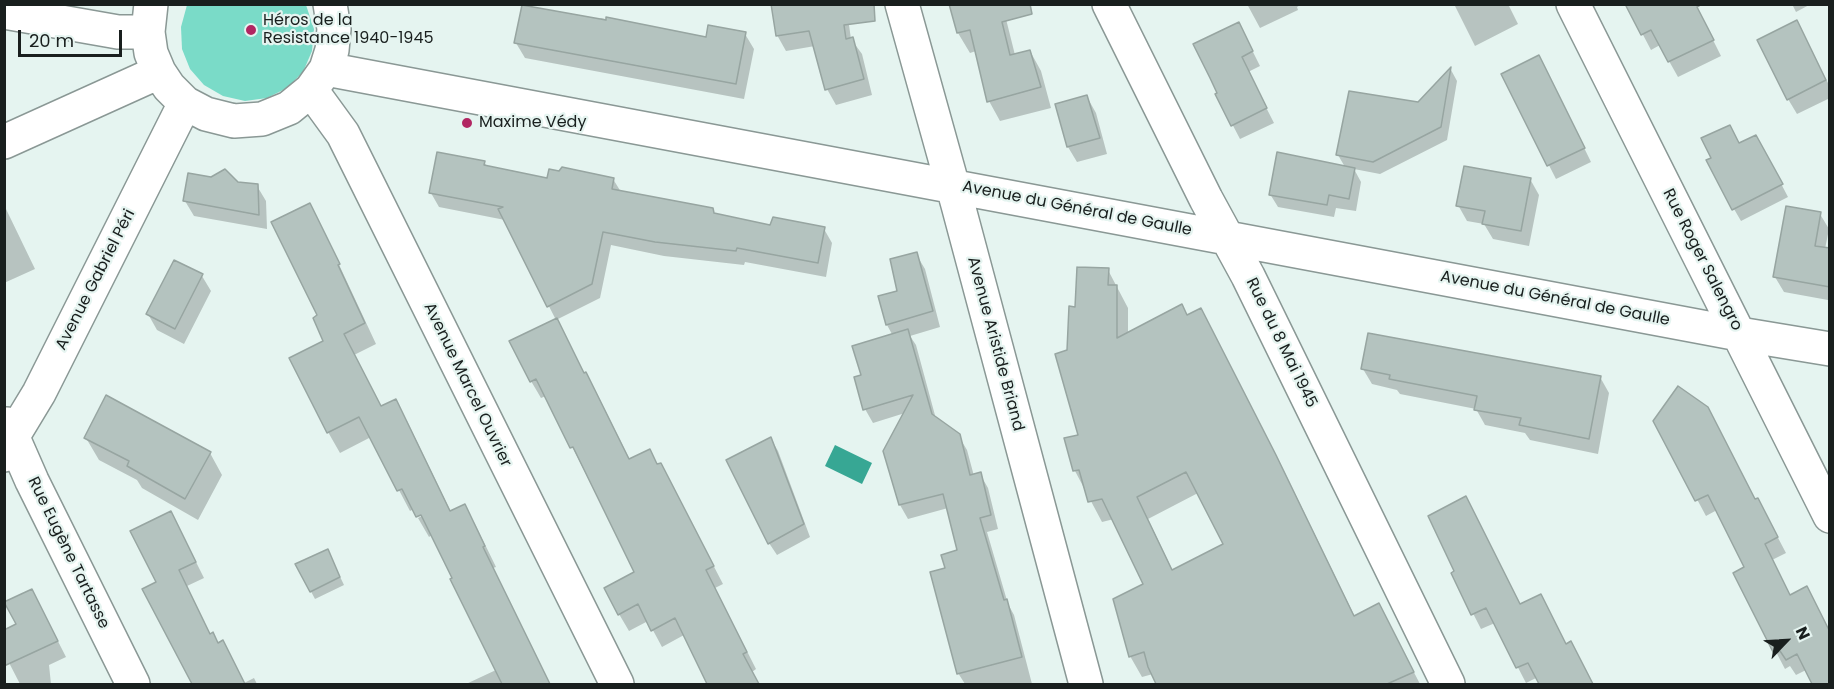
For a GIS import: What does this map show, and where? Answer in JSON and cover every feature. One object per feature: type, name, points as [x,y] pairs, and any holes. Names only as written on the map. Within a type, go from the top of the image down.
[{"type":"street","points":[[4,12],[118,32],[149,18],[151,52],[159,72],[169,87],[185,103],[206,114],[234,121],[262,119],[289,108],[318,80],[332,50],[334,29],[330,4]]},
{"type":"street","name":"Avenue Aristide Briand","points":[[902,4],[1086,684]]},
{"type":"street","name":"Rue du 8 Mai 1945","points":[[1109,4],[1248,276],[1448,684]]},
{"type":"street","name":"Rue Roger Salengro","points":[[1573,4],[1830,516]]},
{"type":"street","points":[[4,141],[159,72]]},
{"type":"street","name":"Avenue du Général de Gaulle","points":[[318,80],[952,186],[1739,334],[1830,349]]},
{"type":"street","name":"Avenue Marcel Ouvrier","points":[[318,80],[616,684]]},
{"type":"street","name":"Avenue Gabriel Péri","points":[[7,437],[39,393],[185,103]]},
{"type":"street","name":"Rue Eugène Tartasse","points":[[7,437],[32,481],[133,684]]},
{"type":"shaded area","points":[[187,5],[306,5],[314,29],[312,51],[303,72],[287,88],[267,98],[245,101],[223,96],[204,85],[190,69],[182,49],[181,27]]},
{"type":"shaded area","points":[[835,445],[872,463],[862,484],[825,466]]},
{"type":"building","points":[[771,4],[874,4],[875,21],[844,25],[846,39],[853,37],[864,79],[825,90],[809,31],[776,36]]},
{"type":"building","points":[[949,4],[1030,4],[1032,14],[1002,22],[1010,55],[1030,50],[1041,87],[987,102],[970,30],[957,33]]},
{"type":"building","points":[[1625,4],[1702,4],[1697,7],[1714,40],[1668,62],[1651,30],[1641,35]]},
{"type":"building","points":[[522,5],[606,20],[606,17],[706,37],[708,25],[746,32],[736,84],[514,43]]},
{"type":"building","points":[[1797,20],[1826,80],[1787,100],[1757,40]]},
{"type":"building","points":[[1239,22],[1253,51],[1242,57],[1267,108],[1231,126],[1193,44]]},
{"type":"building","points":[[1539,55],[1585,148],[1547,166],[1501,74]]},
{"type":"building","points":[[1451,67],[1441,127],[1373,162],[1336,155],[1349,91],[1418,102]]},
{"type":"building","points":[[1087,95],[1100,138],[1067,147],[1055,104]]},
{"type":"building","points":[[1730,125],[1739,143],[1756,135],[1783,184],[1732,210],[1706,160],[1711,158],[1701,138]]},
{"type":"building","points":[[437,152],[485,161],[484,165],[547,178],[549,169],[559,171],[562,167],[614,178],[612,189],[713,208],[714,213],[770,225],[773,217],[825,227],[818,263],[737,248],[736,251],[655,242],[603,232],[592,284],[547,307],[498,209],[503,207],[429,193]]},
{"type":"building","points":[[1277,152],[1355,168],[1349,199],[1329,195],[1327,205],[1269,195]]},
{"type":"building","points":[[1464,166],[1531,178],[1521,231],[1482,224],[1485,211],[1456,206]]},
{"type":"building","points":[[225,169],[238,182],[258,184],[259,215],[183,201],[188,173],[211,177]]},
{"type":"building","points":[[310,203],[340,264],[338,265],[365,323],[344,334],[381,406],[396,399],[450,511],[465,504],[485,546],[483,547],[550,684],[502,684],[421,515],[416,517],[402,489],[397,491],[359,417],[327,433],[289,358],[323,341],[313,318],[317,315],[271,222]]},
{"type":"building","points":[[1786,206],[1821,212],[1815,246],[1830,248],[1830,287],[1773,277]]},
{"type":"building","points":[[917,252],[933,311],[886,325],[878,296],[897,291],[890,259]]},
{"type":"building","points":[[174,260],[203,274],[175,329],[146,314]]},
{"type":"building","points":[[1077,267],[1109,268],[1108,285],[1117,285],[1117,338],[1182,304],[1187,315],[1201,308],[1354,616],[1379,603],[1414,672],[1387,684],[1156,684],[1144,652],[1129,657],[1113,599],[1143,584],[1102,499],[1088,502],[1079,470],[1073,471],[1064,438],[1078,435],[1055,354],[1067,350],[1069,306],[1075,307]],"holes":[[[1186,472],[1223,544],[1172,570],[1137,497]]]},
{"type":"building","points":[[557,318],[629,459],[650,449],[657,464],[661,463],[714,566],[706,570],[747,652],[743,654],[759,684],[707,684],[675,618],[651,631],[638,604],[618,615],[604,588],[634,572],[573,447],[570,448],[536,379],[530,382],[509,341]]},
{"type":"building","points":[[908,329],[932,414],[960,434],[970,475],[981,472],[991,515],[980,518],[1004,600],[1007,599],[1022,657],[957,674],[930,572],[945,568],[941,555],[957,550],[943,494],[899,505],[883,451],[913,395],[863,410],[854,377],[861,375],[852,346]]},
{"type":"building","points":[[1368,333],[1601,376],[1589,439],[1519,425],[1521,418],[1474,410],[1477,396],[1389,379],[1390,375],[1361,369]]},
{"type":"building","points":[[1678,386],[1708,407],[1755,499],[1758,498],[1778,537],[1765,544],[1790,595],[1807,586],[1830,632],[1830,684],[1812,684],[1797,654],[1786,660],[1780,651],[1774,654],[1733,573],[1744,567],[1708,495],[1695,501],[1653,421]]},
{"type":"building","points":[[106,395],[211,452],[185,499],[127,466],[129,461],[84,438]]},
{"type":"building","points":[[771,437],[804,524],[768,544],[726,460]]},
{"type":"building","points":[[1466,496],[1520,604],[1541,594],[1566,644],[1571,641],[1593,684],[1539,684],[1528,663],[1516,668],[1486,608],[1471,615],[1451,573],[1454,571],[1428,516]]},
{"type":"building","points":[[171,511],[196,562],[179,570],[210,634],[213,632],[218,643],[223,640],[245,684],[192,684],[142,589],[156,582],[130,531]]},
{"type":"building","points":[[328,549],[340,577],[310,592],[295,564]]},
{"type":"building","points":[[32,589],[58,641],[4,666],[4,630],[16,624],[4,602]]},
{"type":"place","name":"Héros de la Resistance 1940-1945","points":[[251,30]]},
{"type":"place","name":"Maxime Védy","points":[[467,123]]}]
